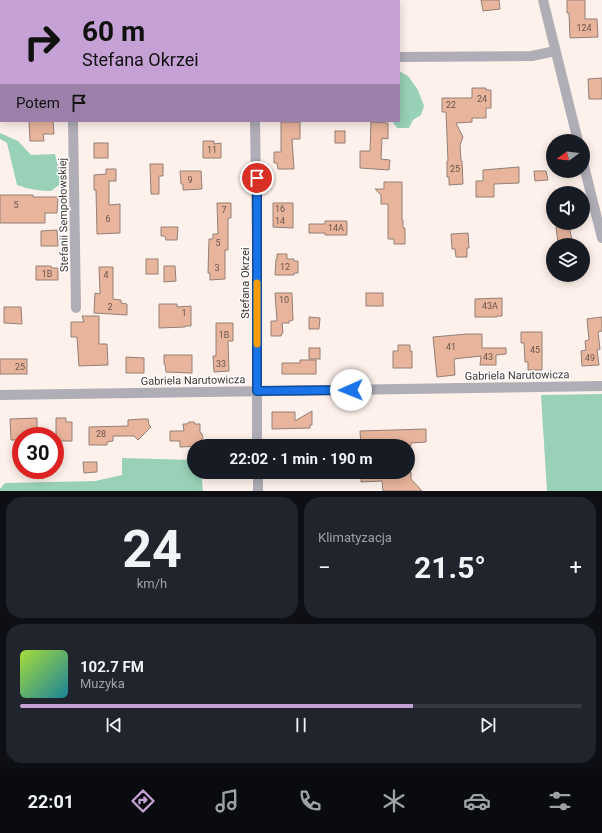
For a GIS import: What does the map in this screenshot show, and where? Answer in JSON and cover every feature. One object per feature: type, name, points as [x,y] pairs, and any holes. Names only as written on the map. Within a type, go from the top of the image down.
[{"type":"street","points":[[543,0],[576,134]]},
{"type":"street","points":[[400,57],[532,56],[555,51]]},
{"type":"street","name":"Stefanii Sempołowskiej","points":[[73,122],[76,308]]},
{"type":"street","name":"Stefana Okrzei","points":[[255,122],[257,244],[257,439]]},
{"type":"street","points":[[587,178],[602,238]]},
{"type":"street","name":"Gabriela Narutowicza","points":[[0,395],[602,386]]},
{"type":"street","points":[[258,479],[258,491]]},
{"type":"green space","points":[[400,72],[408,76],[418,90],[424,106],[421,115],[413,120],[409,128],[397,128],[393,122],[400,122]]},
{"type":"green space","points":[[0,133],[18,141],[31,155],[55,154],[62,183],[51,191],[34,190],[17,185],[7,143],[0,139]]},
{"type":"green space","points":[[602,394],[602,491],[547,491],[541,395]]},
{"type":"green space","points":[[122,458],[187,460],[187,479],[202,479],[203,491],[0,491],[5,483],[95,481],[122,475]]},
{"type":"building","points":[[481,0],[499,0],[500,9],[483,11]]},
{"type":"building","points":[[567,0],[585,0],[585,19],[597,19],[598,37],[570,38]]},
{"type":"building","points":[[602,78],[602,99],[589,99],[588,79]]},
{"type":"building","points":[[472,88],[486,88],[486,90],[491,90],[491,108],[486,108],[486,118],[472,118],[472,122],[456,123],[463,137],[460,145],[463,184],[449,185],[449,177],[447,177],[448,161],[446,112],[442,112],[442,98],[472,98]]},
{"type":"building","points":[[29,122],[53,122],[54,134],[43,134],[44,141],[30,141]]},
{"type":"building","points":[[281,122],[300,122],[300,139],[292,139],[294,169],[278,169],[277,163],[274,163],[274,152],[281,152]]},
{"type":"building","points":[[371,122],[388,123],[388,139],[382,138],[381,159],[390,160],[389,170],[360,168],[360,151],[370,151]]},
{"type":"building","points":[[335,131],[345,131],[345,143],[335,143]]},
{"type":"building","points":[[203,141],[214,141],[214,144],[221,143],[221,158],[203,158]]},
{"type":"building","points":[[94,143],[108,143],[108,158],[94,158]]},
{"type":"building","points":[[150,164],[163,164],[163,176],[159,176],[159,194],[151,194]]},
{"type":"building","points":[[519,167],[519,183],[494,184],[494,197],[476,197],[476,181],[483,181],[483,170]]},
{"type":"building","points":[[106,169],[116,169],[116,181],[109,181],[109,205],[120,204],[120,233],[97,234],[96,190],[94,190],[94,175],[106,174]]},
{"type":"building","points":[[180,171],[201,171],[202,189],[183,190]]},
{"type":"building","points":[[534,171],[546,171],[546,178],[548,180],[535,181]]},
{"type":"building","points":[[384,182],[402,182],[402,220],[403,228],[405,228],[405,244],[394,244],[394,239],[388,239],[388,204],[381,204],[381,195],[375,189],[384,189]]},
{"type":"building","points":[[0,195],[58,197],[57,213],[45,213],[45,223],[0,223]]},
{"type":"building","points":[[217,203],[231,203],[231,218],[228,218],[228,250],[225,250],[225,279],[210,280],[210,273],[208,273],[209,239],[213,239],[213,234],[218,234]]},
{"type":"building","points":[[273,203],[293,203],[293,228],[273,227]]},
{"type":"building","points":[[325,221],[347,221],[347,235],[309,233],[309,224],[325,224]]},
{"type":"building","points":[[161,227],[178,227],[177,240],[166,240],[165,236],[161,236]]},
{"type":"building","points":[[57,230],[58,246],[41,246],[41,231]]},
{"type":"building","points":[[556,230],[570,230],[571,238],[557,238]]},
{"type":"building","points":[[468,233],[469,248],[467,248],[467,257],[456,257],[455,249],[452,249],[451,234]]},
{"type":"building","points":[[277,254],[287,254],[287,259],[294,259],[294,261],[298,261],[298,273],[294,273],[294,275],[275,275]]},
{"type":"building","points":[[146,259],[158,259],[158,274],[146,274]]},
{"type":"building","points":[[36,266],[51,266],[52,268],[58,268],[58,280],[36,280]]},
{"type":"building","points":[[164,266],[175,266],[176,281],[164,282]]},
{"type":"building","points":[[99,267],[113,267],[113,299],[121,300],[121,303],[127,304],[127,315],[94,313],[95,293],[100,294]]},
{"type":"building","points":[[275,293],[292,293],[293,320],[289,321],[289,323],[282,323],[283,333],[281,336],[271,336],[271,321],[277,321]]},
{"type":"building","points":[[366,293],[383,293],[383,306],[366,306]]},
{"type":"building","points":[[502,298],[502,316],[475,317],[475,299]]},
{"type":"building","points":[[159,304],[177,304],[177,307],[191,306],[191,326],[159,328]]},
{"type":"building","points":[[4,307],[21,307],[22,324],[4,323]]},
{"type":"building","points":[[82,316],[99,316],[99,344],[107,344],[108,365],[79,366],[77,337],[71,337],[71,322],[84,322]]},
{"type":"building","points":[[309,317],[320,318],[319,329],[309,329]]},
{"type":"building","points":[[602,317],[602,331],[598,332],[600,349],[597,350],[599,365],[582,366],[581,351],[586,350],[585,341],[589,340],[587,319]]},
{"type":"building","points":[[216,323],[233,323],[233,341],[228,341],[229,371],[214,372],[213,356],[216,356]]},
{"type":"building","points":[[521,332],[542,332],[542,370],[528,370],[528,362],[525,362],[524,343],[521,343]]},
{"type":"building","points":[[482,334],[482,348],[506,348],[506,354],[496,355],[496,365],[480,365],[481,356],[454,359],[455,375],[437,377],[433,337]]},
{"type":"building","points":[[398,345],[410,345],[410,351],[412,351],[412,368],[393,368],[393,351],[398,351]]},
{"type":"building","points":[[309,348],[320,348],[320,359],[309,359]]},
{"type":"building","points":[[164,355],[192,355],[192,373],[166,372]]},
{"type":"building","points":[[126,357],[144,358],[144,373],[126,373]]},
{"type":"building","points":[[0,359],[27,359],[27,374],[0,374]]},
{"type":"building","points":[[300,360],[316,360],[316,374],[282,374],[282,363],[300,363]]},
{"type":"building","points":[[312,411],[312,425],[310,425],[310,428],[272,429],[272,412],[295,412],[295,421]]},
{"type":"building","points":[[37,418],[37,427],[12,427],[11,440],[10,419]]},
{"type":"building","points":[[56,418],[66,418],[66,422],[72,422],[72,441],[64,441],[64,427],[56,427]]},
{"type":"building","points":[[148,419],[151,427],[138,440],[134,436],[113,436],[113,441],[107,442],[107,445],[89,445],[89,427],[128,426],[128,420]]},
{"type":"building","points":[[189,422],[194,422],[195,424],[200,424],[200,432],[203,438],[187,439],[187,447],[180,447],[180,441],[170,441],[170,431],[184,431],[183,424],[187,424]]},
{"type":"building","points":[[426,429],[426,442],[415,443],[415,439],[361,439],[360,431]]},
{"type":"building","points":[[83,462],[97,462],[97,472],[84,473]]},
{"type":"building","points":[[361,479],[411,479],[422,491],[383,491],[382,481],[361,482]]},
{"type":"slow traffic","points":[[257,283],[257,344]]},
{"type":"route","points":[[257,178],[257,391],[351,390]]}]
